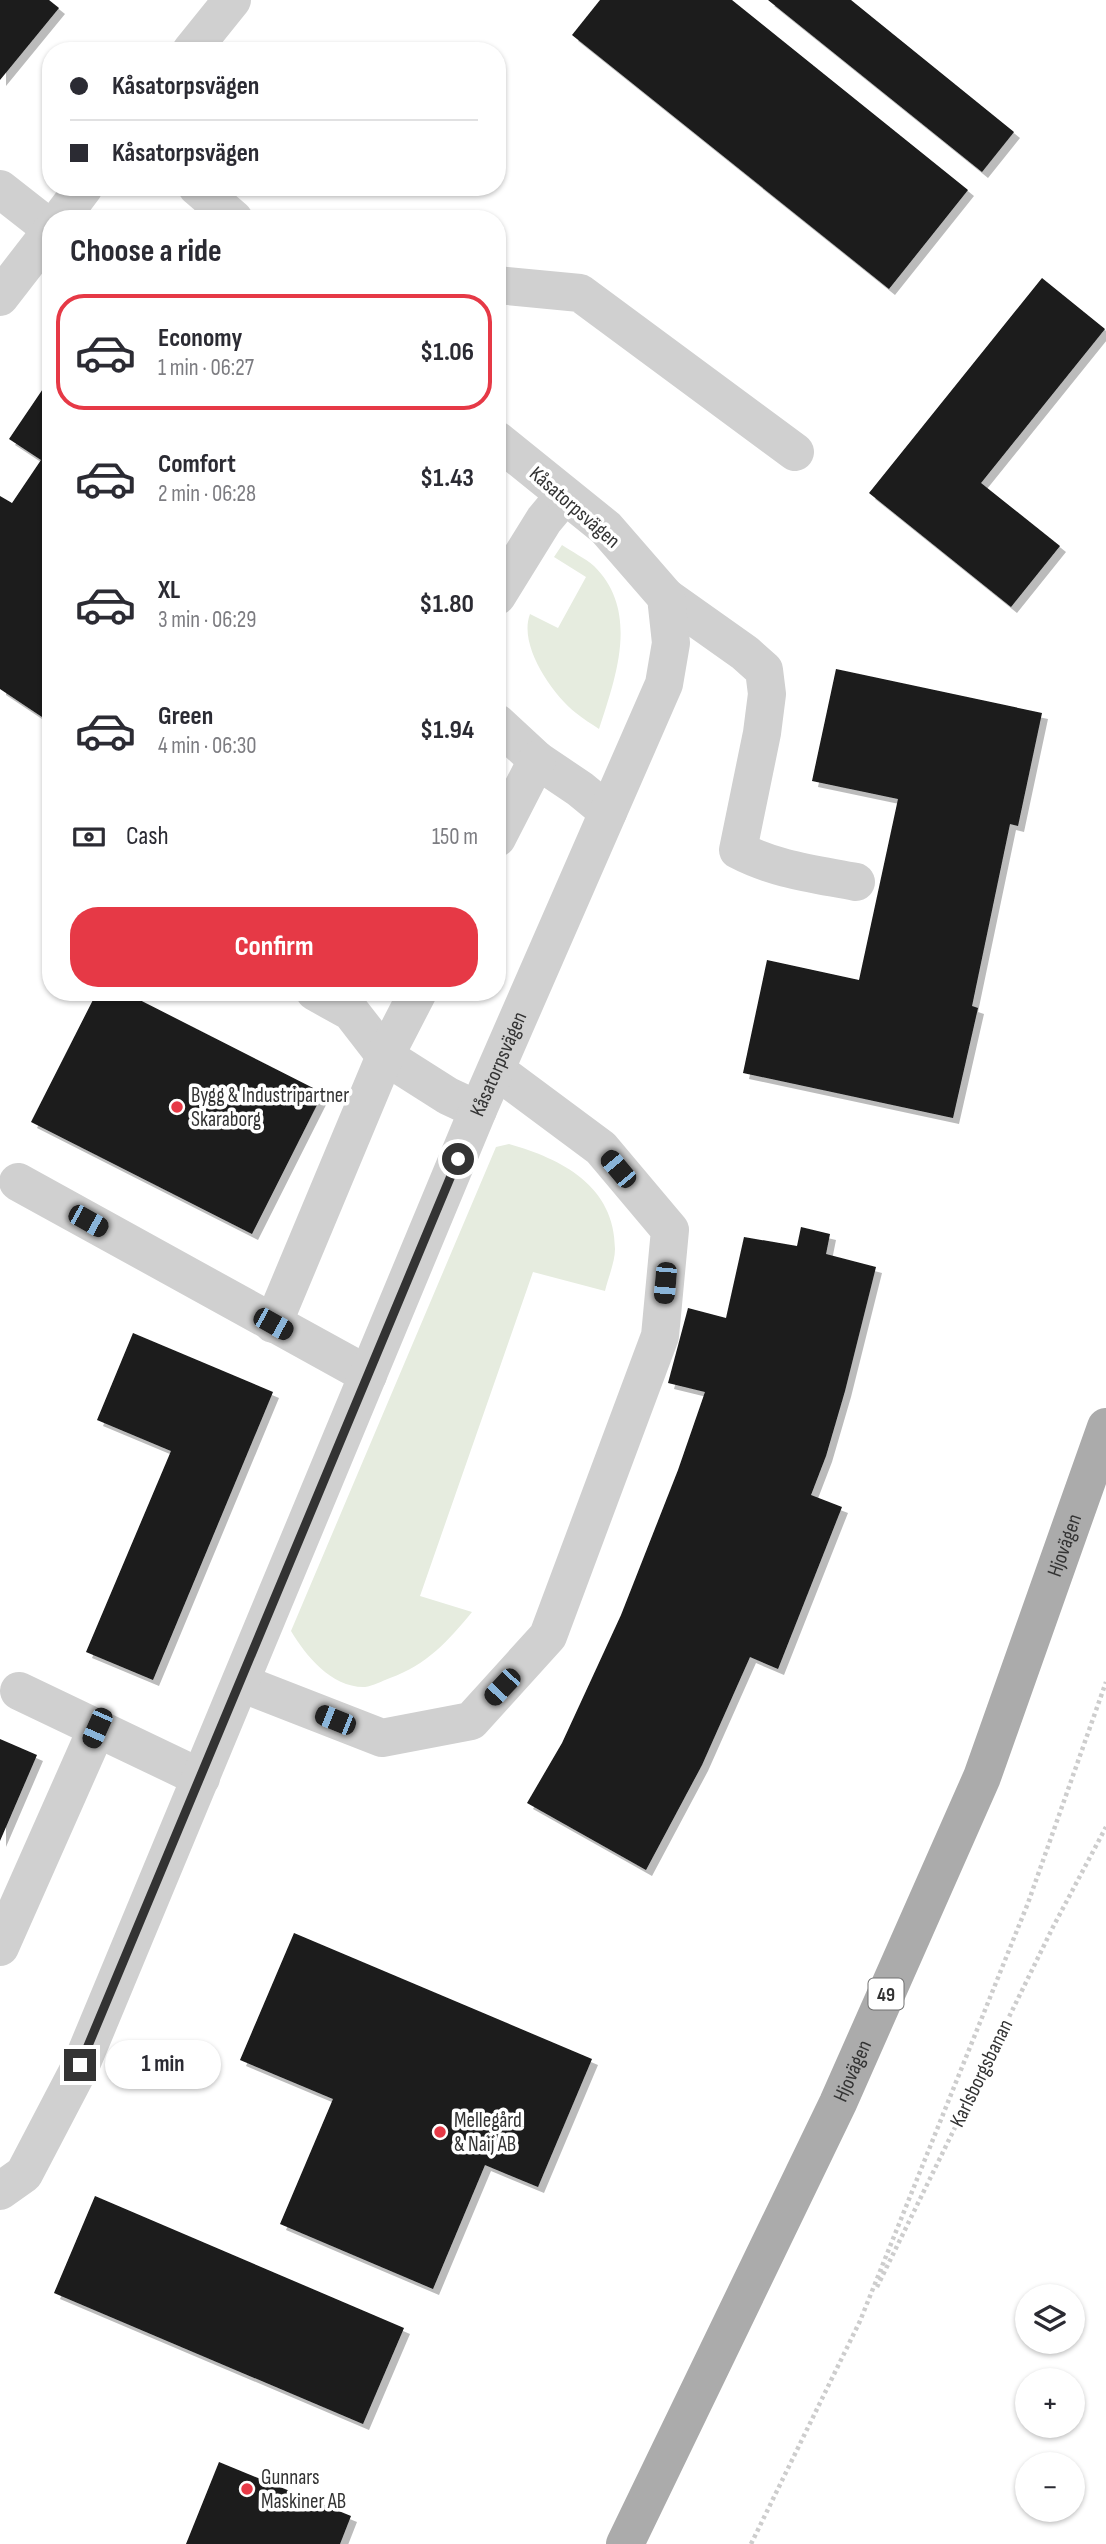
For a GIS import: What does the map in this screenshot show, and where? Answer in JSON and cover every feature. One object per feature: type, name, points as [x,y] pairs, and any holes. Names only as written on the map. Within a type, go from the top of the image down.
[{"type":"main road","name":"Hjovägen","points":[[625,2544],[838,2104],[982,1777],[1106,1427]]},
{"type":"street","points":[[198,42],[232,0]]},
{"type":"street","points":[[0,189],[42,223]]},
{"type":"street","points":[[207,196],[224,210]]},
{"type":"street","points":[[0,297],[42,242]]},
{"type":"street","points":[[506,286],[580,293],[795,452]]},
{"type":"street","name":"Kåsatorpsvägen","points":[[0,2191],[24,2174],[80,2065],[478,1111],[664,684],[670,643],[666,597],[606,528],[506,448]]},
{"type":"street","points":[[506,581],[544,520],[564,496]]},
{"type":"street","points":[[666,597],[745,653],[764,670],[767,694],[762,733],[738,850],[759,861],[794,872],[856,882]]},
{"type":"street","points":[[506,731],[537,760],[608,812]]},
{"type":"street","points":[[506,820],[537,760]]},
{"type":"street","points":[[331,1001],[351,1012],[385,1056],[448,1096],[478,1111]]},
{"type":"street","points":[[273,1324],[385,1056],[413,1001]]},
{"type":"street","points":[[241,1683],[382,1738],[471,1721],[548,1636],[660,1336],[670,1230],[601,1148],[496,1070]]},
{"type":"street","points":[[18,1182],[368,1375]]},
{"type":"street","points":[[19,1691],[201,1778]]},
{"type":"street","points":[[0,1947],[97,1728]]},
{"type":"path","points":[[751,2544],[860,2321],[1028,1903],[1106,1682]]},
{"type":"path","name":"Karlsborgsbanan","points":[[860,2321],[1046,1939],[1106,1827]]},
{"type":"shaded area","points":[[562,545],[594,566],[608,584],[617,603],[620,645],[617,666],[599,729],[576,713],[557,694],[540,668],[529,640],[530,614],[558,628],[586,577],[554,557]]},
{"type":"shaded area","points":[[509,1144],[566,1167],[582,1178],[606,1208],[613,1227],[615,1249],[605,1291],[533,1272],[420,1596],[472,1612],[445,1642],[415,1666],[371,1686],[353,1686],[321,1669],[291,1631],[496,1147]]},
{"type":"building","points":[[0,0],[49,0],[59,8],[0,80]]},
{"type":"building","points":[[600,0],[732,0],[968,190],[889,289],[572,35]]},
{"type":"building","points":[[768,0],[851,0],[1014,132],[982,172]]},
{"type":"building","points":[[1042,278],[1105,329],[981,483],[1060,546],[1011,607],[869,493]]},
{"type":"building","points":[[42,390],[42,717],[0,689],[0,496],[12,503],[41,460],[9,439]]},
{"type":"building","points":[[836,669],[1042,713],[1018,826],[1010,824],[972,1006],[978,1008],[953,1118],[743,1073],[767,960],[859,980],[898,799],[812,781]]},
{"type":"building","name":"Bygg & Industripartner Skaraborg","points":[[92,1001],[142,1001],[323,1093],[252,1234],[31,1122]]},
{"type":"building","points":[[801,1227],[830,1234],[826,1254],[876,1267],[845,1391],[826,1456],[811,1495],[842,1507],[778,1669],[750,1657],[702,1765],[646,1870],[527,1803],[562,1743],[621,1615],[678,1470],[705,1392],[668,1383],[688,1308],[726,1318],[744,1237],[797,1246]]},
{"type":"building","points":[[133,1333],[273,1392],[153,1680],[86,1652],[171,1451],[97,1420]]},
{"type":"building","points":[[0,1739],[37,1755],[0,1841]]},
{"type":"building","name":"Mellegård & Naij AB","points":[[294,1933],[592,2059],[538,2187],[485,2165],[433,2289],[280,2224],[333,2099],[240,2060]]},
{"type":"building","points":[[95,2196],[404,2328],[363,2424],[54,2293]]},
{"type":"building","name":"Gunnars Maskiner AB","points":[[219,2462],[351,2516],[340,2544],[186,2544]]},
{"type":"place","name":"Bygg & Industripartner Skaraborg","points":[[177,1107]]},
{"type":"place","name":"Mellegård & Naij AB","points":[[440,2132]]},
{"type":"place","name":"Gunnars Maskiner AB","points":[[247,2489]]},
{"type":"route","points":[[80,2065],[458,1159]]}]
